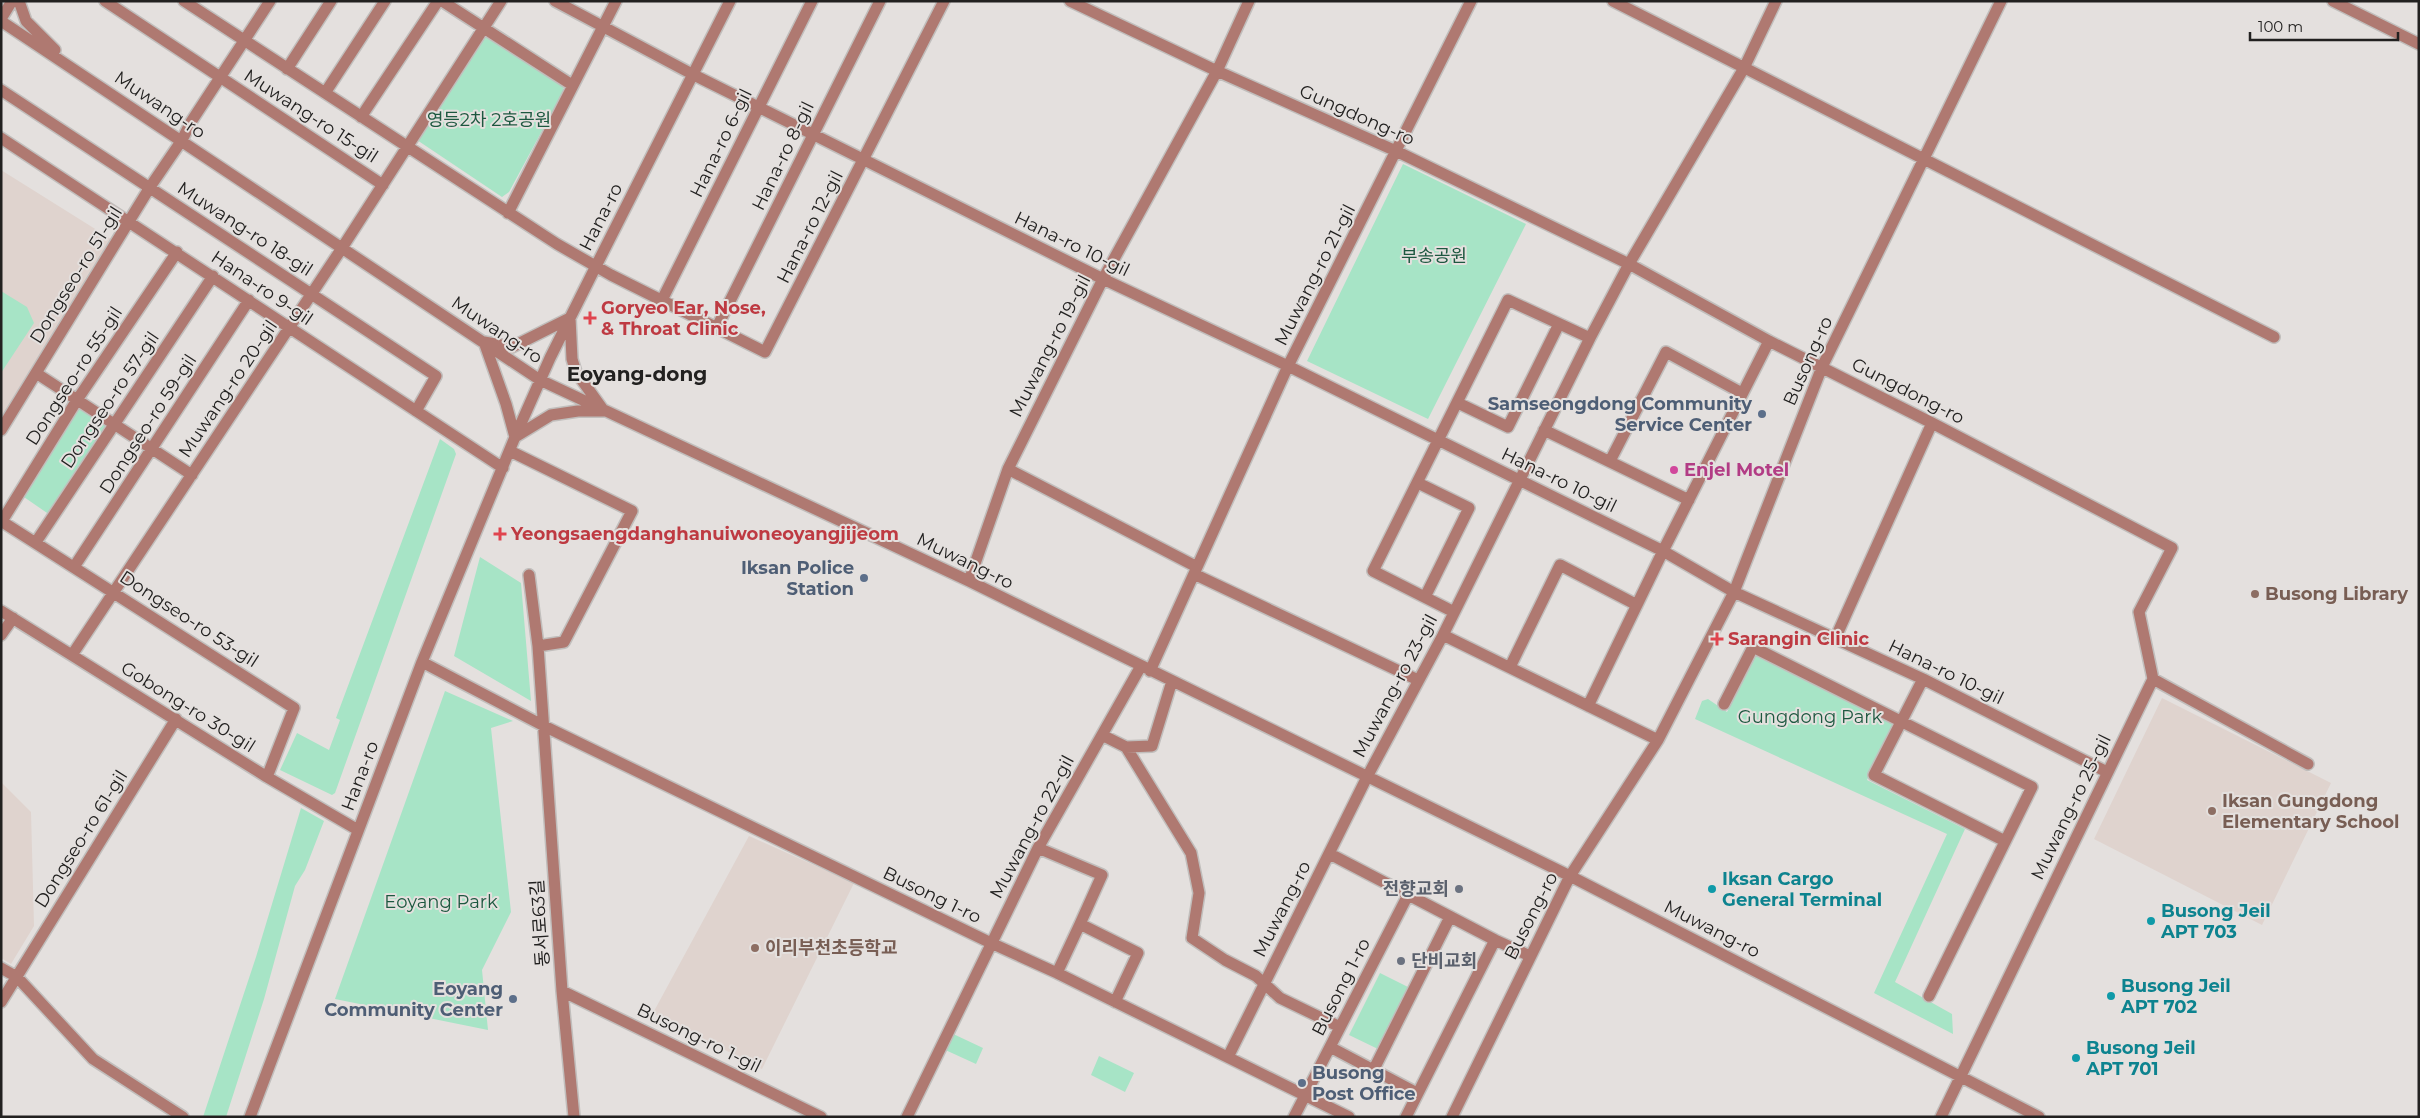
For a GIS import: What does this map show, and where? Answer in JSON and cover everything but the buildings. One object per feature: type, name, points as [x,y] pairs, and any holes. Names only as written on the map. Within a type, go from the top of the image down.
[{"type":"street","points":[[1,20],[12,1]]},
{"type":"street","points":[[19,1],[26,21],[70,66]]},
{"type":"street","name":"Muwang-ro 15-gil","points":[[105,1],[383,185]]},
{"type":"street","name":"Hana-ro 12-gil","points":[[184,1],[198,5],[244,41],[508,213],[596,266],[765,352],[864,160],[940,3]]},
{"type":"street","name":"Muwang-ro 15-gil","points":[[182,140],[191,122],[270,1]]},
{"type":"street","points":[[287,69],[331,1]]},
{"type":"street","points":[[325,93],[385,1]]},
{"type":"street","points":[[362,118],[438,1]]},
{"type":"street","points":[[442,1],[572,85]]},
{"type":"street","name":"Muwang-ro 20-gil","points":[[72,655],[312,294],[501,1]]},
{"type":"street","points":[[508,213],[616,1]]},
{"type":"street","name":"Hana-ro","points":[[250,1117],[422,662],[515,437],[570,318],[730,1]]},
{"type":"street","name":"Hana-ro 6-gil","points":[[662,300],[812,1]]},
{"type":"street","name":"Hana-ro 8-gil","points":[[717,327],[880,1]]},
{"type":"street","name":"Gungdong-ro","points":[[1070,1],[1216,71],[1396,151],[1629,264],[1769,341],[1932,423],[2172,548],[2139,612],[2153,679]]},
{"type":"street","name":"Muwang-ro 19-gil","points":[[969,581],[1008,469],[1103,279],[1216,71],[1249,1]]},
{"type":"street","name":"Muwang-ro 21-gil","points":[[1146,668],[1196,570],[1288,366],[1471,1]]},
{"type":"street","points":[[1614,1],[2274,337]]},
{"type":"street","points":[[1629,264],[1744,68],[1776,1]]},
{"type":"street","name":"Busong-ro","points":[[1452,1117],[1570,876],[1658,740],[1734,592],[1822,367],[2001,1]]},
{"type":"street","points":[[2333,1],[2419,44]]},
{"type":"street","name":"Hana-ro 10-gil","points":[[557,2],[692,74],[813,135],[1103,279],[1288,366],[1663,551],[1734,592],[1923,679],[2107,772]]},
{"type":"street","name":"Muwang-ro","points":[[1,20],[540,380],[969,581],[1570,876],[2039,1117]]},
{"type":"street","name":"Muwang-ro 18-gil","points":[[1,90],[436,376],[416,410]]},
{"type":"street","name":"Hana-ro 9-gil","points":[[1,138],[130,221],[503,468]]},
{"type":"street","name":"Dongseo-ro 51-gil","points":[[1,430],[150,187],[182,140]]},
{"type":"street","name":"Dongseo-ro 55-gil","points":[[1,521],[77,400],[177,252]]},
{"type":"street","name":"Muwang-ro 23-gil","points":[[1367,777],[1443,635],[1590,338],[1629,264]]},
{"type":"street","name":"Dongseo-ro 57-gil","points":[[36,542],[213,276]]},
{"type":"street","name":"Dongseo-ro 59-gil","points":[[74,567],[153,450],[249,300]]},
{"type":"street","points":[[1425,597],[1469,508],[1418,483],[1508,300],[1590,338]]},
{"type":"street","points":[[570,318],[572,359],[576,372],[604,411],[578,411],[552,415],[515,437],[506,404],[484,342],[512,347],[570,318]]},
{"type":"street","name":"Hana-ro 10-gil","points":[[1458,404],[1508,427],[1559,324]]},
{"type":"street","points":[[1588,706],[1663,551],[1769,341]]},
{"type":"street","points":[[1610,460],[1666,352],[1742,393]]},
{"type":"street","name":"Muwang-ro 20-gil","points":[[36,373],[192,475]]},
{"type":"street","points":[[1835,639],[1932,423]]},
{"type":"street","points":[[1544,430],[1610,460],[1689,500]]},
{"type":"street","points":[[510,451],[632,511],[564,642],[538,646]]},
{"type":"street","points":[[1008,469],[1196,570],[1418,680]]},
{"type":"street","name":"Muwang-ro 23-gil","points":[[1418,483],[1374,571],[1454,612]]},
{"type":"street","name":"Dongseo-ro 53-gil","points":[[1,521],[294,708],[268,777]]},
{"type":"street","points":[[1510,667],[1560,565],[1637,605]]},
{"type":"street","points":[[529,574],[538,646],[544,726]]},
{"type":"street","name":"Gobong-ro 30-gil","points":[[1,611],[268,777],[358,830]]},
{"type":"street","points":[[1,635],[13,618]]},
{"type":"street","points":[[1443,635],[1658,740]]},
{"type":"street","points":[[1724,704],[1753,647],[2032,787],[1929,996]]},
{"type":"street","name":"Busong 1-ro","points":[[422,662],[544,726],[991,943],[1057,973],[1349,1117]]},
{"type":"street","name":"Muwang-ro 22-gil","points":[[907,1117],[1038,848],[1102,735],[1146,668]]},
{"type":"street","points":[[1923,679],[1874,775],[2006,841]]},
{"type":"street","points":[[2153,679],[2308,764]]},
{"type":"street","name":"Muwang-ro 25-gil","points":[[1941,1117],[2153,679]]},
{"type":"street","points":[[1102,735],[1126,747],[1152,746],[1172,681]]},
{"type":"street","name":"Dongseo-ro 61-gil","points":[[1,1002],[176,719]]},
{"type":"street","name":"동서로63길","points":[[544,726],[562,991],[574,1117]]},
{"type":"street","points":[[1126,747],[1191,853],[1199,893],[1192,938],[1225,960],[1256,976],[1280,998],[1340,1027]]},
{"type":"street","name":"Muwang-ro","points":[[1228,1057],[1367,777]]},
{"type":"street","points":[[1038,848],[1102,875],[1057,973]]},
{"type":"street","points":[[1330,854],[1495,940],[1530,956]]},
{"type":"street","name":"Busong 1-ro","points":[[1306,1095],[1408,895]]},
{"type":"street","points":[[1374,1069],[1450,917]]},
{"type":"street","points":[[1080,924],[1138,953],[1115,1002]]},
{"type":"street","points":[[1406,1117],[1495,940]]},
{"type":"street","points":[[1,968],[17,977],[93,1059],[183,1117]]},
{"type":"street","name":"Busong-ro 1-gil","points":[[562,991],[821,1117]]},
{"type":"street","points":[[1330,1046],[1417,1092]]},
{"type":"street","points":[[1294,1117],[1306,1095]]},
{"type":"shaded area","points":[[1,170],[116,242],[1,425]]},
{"type":"shaded area","name":"Iksan Gungdong Elementary School","points":[[2162,698],[2331,783],[2262,925],[2094,839]]},
{"type":"shaded area","points":[[1,782],[31,812],[34,926],[11,964],[1,958]]},
{"type":"shaded area","name":"이리부천초등학교","points":[[749,836],[854,883],[762,1069],[653,1013]]},
{"type":"green space","name":"영등2차 2호공원","points":[[484,32],[561,82],[564,90],[509,192],[502,197],[414,138]]},
{"type":"green space","name":"부송공원","points":[[1403,164],[1526,224],[1428,419],[1307,361]]},
{"type":"green space","points":[[1,291],[27,307],[34,323],[1,373]]},
{"type":"green space","points":[[78,408],[108,428],[50,515],[21,495]]},
{"type":"green space","points":[[440,439],[454,449],[456,454],[335,793],[332,795],[280,770],[297,733],[329,750],[340,720],[336,718]]},
{"type":"green space","points":[[480,557],[521,583],[531,701],[454,656]]},
{"type":"green space","name":"Gungdong Park","points":[[1757,654],[1895,722],[1867,780],[1965,829],[1895,982],[1952,1014],[1953,1034],[1874,993],[1947,834],[1695,719],[1702,701],[1708,699],[1727,712]]},
{"type":"green space","name":"Eoyang Park","points":[[445,691],[513,721],[491,728],[511,912],[482,970],[488,1030],[335,999]]},
{"type":"green space","points":[[301,808],[324,821],[305,870],[295,886],[264,999],[226,1117],[203,1117],[256,957]]},
{"type":"green space","points":[[1380,973],[1408,987],[1378,1049],[1349,1035]]},
{"type":"green space","points":[[949,1032],[983,1048],[976,1064],[941,1048]]},
{"type":"green space","points":[[1099,1056],[1134,1073],[1125,1092],[1091,1075]]},
{"type":"place","name":"Goryeo Ear, Nose, & Throat Clinic","points":[[590,318]]},
{"type":"place","name":"Samseongdong Community Service Center","points":[[1762,414]]},
{"type":"place","name":"Enjel Motel","points":[[1674,470]]},
{"type":"place","name":"Yeongsaengdanghanuiwoneoyangjijeom","points":[[500,534]]},
{"type":"place","name":"Iksan Police Station","points":[[864,578]]},
{"type":"place","name":"Busong Library","points":[[2255,594]]},
{"type":"place","name":"Sarangin Clinic","points":[[1717,639]]},
{"type":"place","name":"Iksan Gungdong Elementary School","points":[[2212,811]]},
{"type":"place","name":"전향교회","points":[[1459,889]]},
{"type":"place","name":"Iksan Cargo General Terminal","points":[[1712,889]]},
{"type":"place","name":"Busong Jeil APT 703","points":[[2151,921]]},
{"type":"place","name":"이리부천초등학교","points":[[755,948]]},
{"type":"place","name":"단비교회","points":[[1401,961]]},
{"type":"place","name":"Busong Jeil APT 702","points":[[2111,996]]},
{"type":"place","name":"Eoyang Community Center","points":[[513,999]]},
{"type":"place","name":"Busong Jeil APT 701","points":[[2076,1058]]},
{"type":"place","name":"Busong Post Office","points":[[1302,1083]]},
{"type":"district","name":"Eoyang-dong","points":[[637,374]]}]
